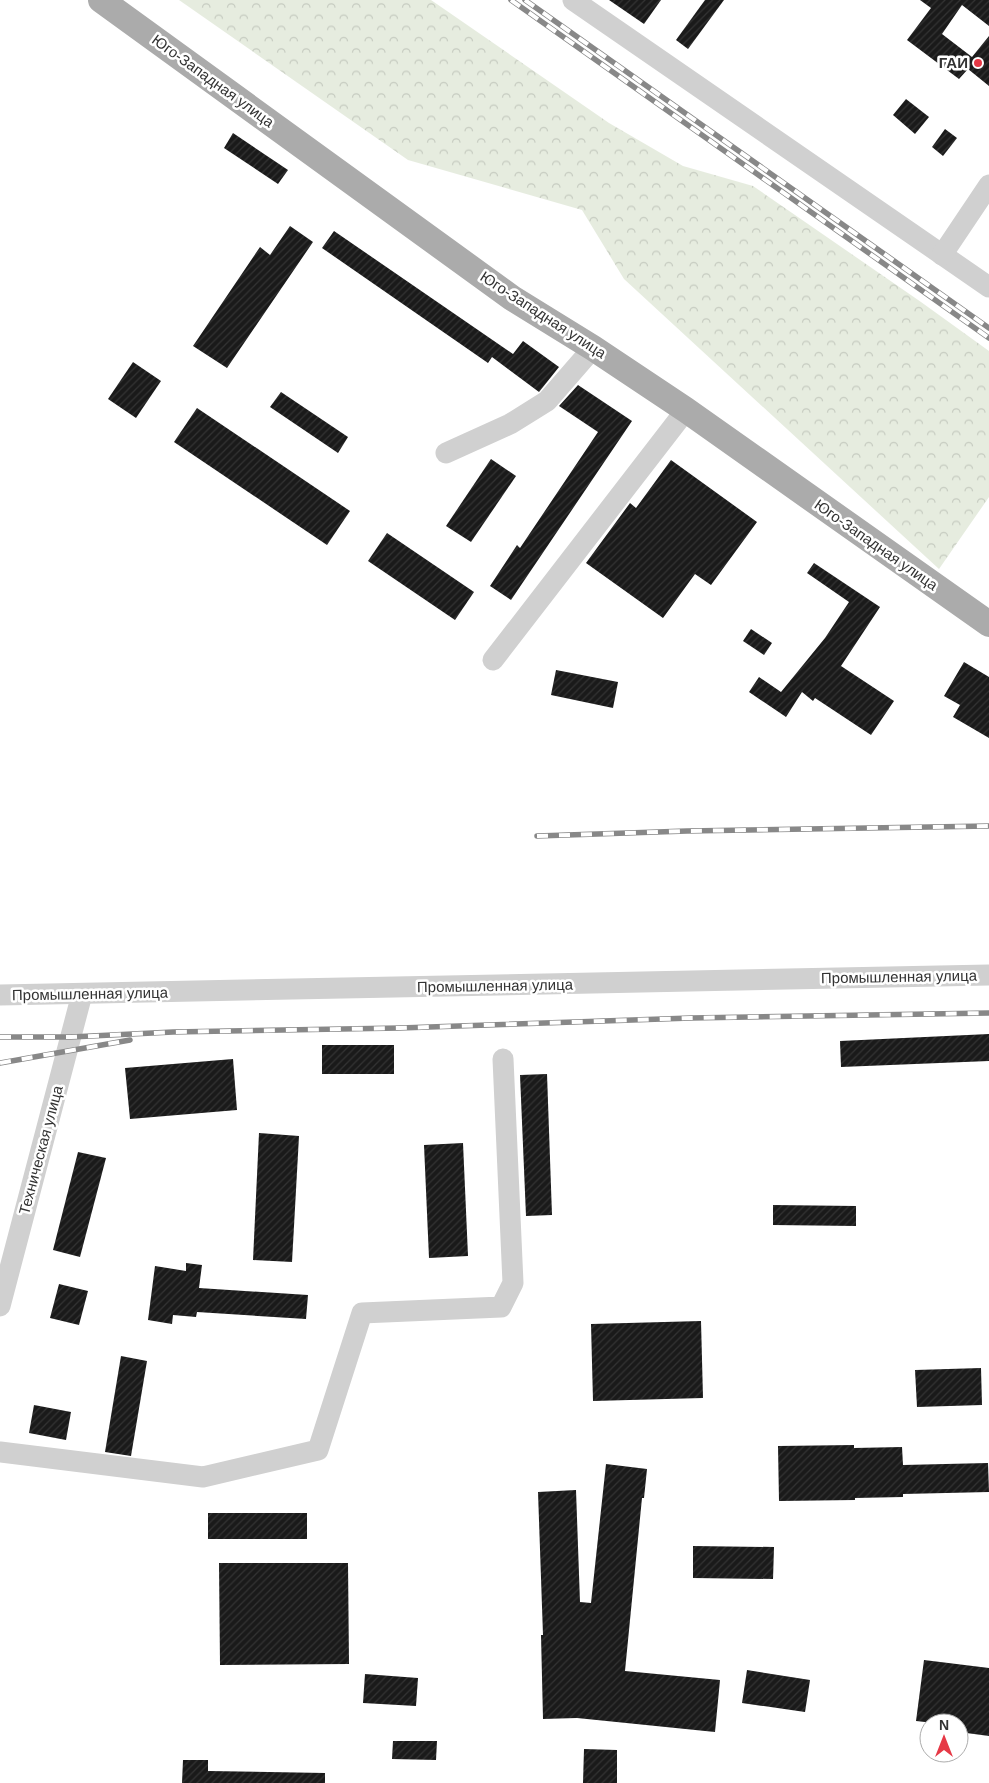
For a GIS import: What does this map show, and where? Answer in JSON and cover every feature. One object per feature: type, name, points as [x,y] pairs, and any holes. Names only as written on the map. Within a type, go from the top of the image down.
[{"type":"main road","name":"Юго-Западная улица","points":[[101,0],[512,298],[593,348],[686,410],[989,624]]},
{"type":"street","points":[[573,0],[989,287]]},
{"type":"street","points":[[942,255],[989,185]]},
{"type":"street","points":[[446,454],[510,424],[547,401],[593,348]]},
{"type":"street","points":[[493,660],[686,410]]},
{"type":"street","name":"Промышленная улица","points":[[0,995],[989,975]]},
{"type":"street","name":"Техническая улица","points":[[0,1306],[82,994]]},
{"type":"street","points":[[0,1452],[203,1477],[318,1450],[362,1313],[501,1307],[513,1283],[503,1059]]},
{"type":"green space","points":[[179,0],[431,0],[609,123],[683,166],[753,186],[989,351],[989,497],[939,569],[624,279],[582,210],[408,160]]},
{"type":"building","points":[[609,0],[661,0],[644,24]]},
{"type":"building","points":[[705,0],[724,0],[688,49],[676,40]]},
{"type":"building","points":[[920,0],[989,0],[989,26],[962,5],[942,34],[972,57],[989,36],[989,86],[968,69],[959,79],[907,40],[931,8]]},
{"type":"building","points":[[906,99],[929,117],[915,134],[893,115]]},
{"type":"building","points":[[945,129],[957,138],[943,156],[932,147]]},
{"type":"building","points":[[233,133],[288,170],[278,184],[224,148]]},
{"type":"building","points":[[290,226],[313,242],[227,368],[193,346],[260,247],[270,255]]},
{"type":"building","points":[[334,231],[513,354],[523,341],[559,367],[539,392],[492,357],[488,363],[322,248]]},
{"type":"building","points":[[133,362],[161,381],[136,418],[108,399]]},
{"type":"building","points":[[578,385],[632,421],[511,600],[490,586],[517,545],[520,548],[598,432],[559,406]]},
{"type":"building","points":[[281,392],[348,437],[338,453],[270,407]]},
{"type":"building","points":[[197,408],[350,511],[327,545],[174,442]]},
{"type":"building","points":[[491,459],[516,476],[471,542],[446,526]]},
{"type":"building","points":[[671,460],[757,522],[711,585],[695,574],[663,618],[586,563],[630,503],[636,508]]},
{"type":"building","points":[[387,533],[474,592],[455,620],[368,561]]},
{"type":"building","points":[[814,563],[880,607],[841,666],[894,701],[871,735],[815,698],[813,701],[802,692],[786,717],[749,692],[759,677],[781,692],[825,638],[849,602],[807,573]]},
{"type":"building","points":[[751,629],[772,643],[764,655],[743,641]]},
{"type":"building","points":[[964,662],[989,677],[989,738],[953,717],[960,705],[944,696]]},
{"type":"building","points":[[556,670],[618,682],[613,708],[551,695]]},
{"type":"building","points":[[989,1034],[989,1061],[841,1067],[840,1041]]},
{"type":"building","points":[[322,1045],[394,1045],[394,1074],[322,1074]]},
{"type":"building","points":[[233,1059],[237,1110],[130,1119],[125,1068]]},
{"type":"building","points":[[547,1074],[552,1215],[526,1216],[520,1075]]},
{"type":"building","points":[[259,1133],[299,1136],[292,1262],[253,1260]]},
{"type":"building","points":[[463,1143],[468,1256],[429,1258],[424,1145]]},
{"type":"building","points":[[78,1152],[106,1158],[80,1257],[53,1250]]},
{"type":"building","points":[[773,1205],[856,1206],[856,1226],[773,1225]]},
{"type":"building","points":[[186,1263],[202,1265],[199,1288],[308,1295],[306,1319],[197,1312],[196,1317],[173,1315],[172,1324],[148,1320],[155,1266],[186,1271]]},
{"type":"building","points":[[59,1284],[88,1291],[79,1325],[50,1318]]},
{"type":"building","points":[[701,1321],[703,1398],[593,1401],[591,1324]]},
{"type":"building","points":[[121,1356],[147,1361],[131,1456],[105,1452]]},
{"type":"building","points":[[981,1368],[982,1405],[917,1407],[915,1370]]},
{"type":"building","points":[[34,1405],[71,1412],[66,1440],[29,1433]]},
{"type":"building","points":[[854,1445],[854,1448],[902,1447],[903,1465],[988,1463],[989,1492],[903,1494],[903,1497],[855,1498],[855,1500],[779,1501],[778,1446]]},
{"type":"building","points":[[606,1464],[647,1469],[644,1498],[642,1498],[625,1671],[720,1680],[715,1732],[577,1718],[543,1719],[541,1635],[543,1635],[538,1492],[576,1490],[580,1602],[591,1603]]},
{"type":"building","points":[[208,1513],[307,1513],[307,1539],[208,1539]]},
{"type":"building","points":[[693,1546],[774,1547],[773,1579],[693,1578]]},
{"type":"building","points":[[219,1563],[348,1563],[349,1664],[220,1665]]},
{"type":"building","points":[[924,1660],[989,1668],[989,1736],[969,1733],[969,1713],[919,1713],[919,1721],[916,1721]]},
{"type":"building","points":[[747,1670],[810,1680],[805,1712],[742,1703]]},
{"type":"building","points":[[365,1674],[418,1678],[416,1706],[363,1703]]},
{"type":"building","points":[[393,1741],[437,1741],[436,1760],[392,1759]]},
{"type":"building","points":[[584,1749],[617,1750],[617,1783],[583,1783]]},
{"type":"building","points":[[183,1760],[208,1760],[208,1771],[325,1773],[325,1783],[182,1783]]},
{"type":"railway","points":[[511,0],[989,338]]},
{"type":"railway","points":[[525,0],[989,328]]},
{"type":"railway","points":[[537,836],[687,831],[989,826]]},
{"type":"railway","points":[[0,1037],[71,1037],[173,1032],[400,1028],[691,1018],[989,1013]]},
{"type":"railway","points":[[0,1063],[130,1040]]},
{"type":"place","name":"ГАИ","points":[[978,63]]}]
